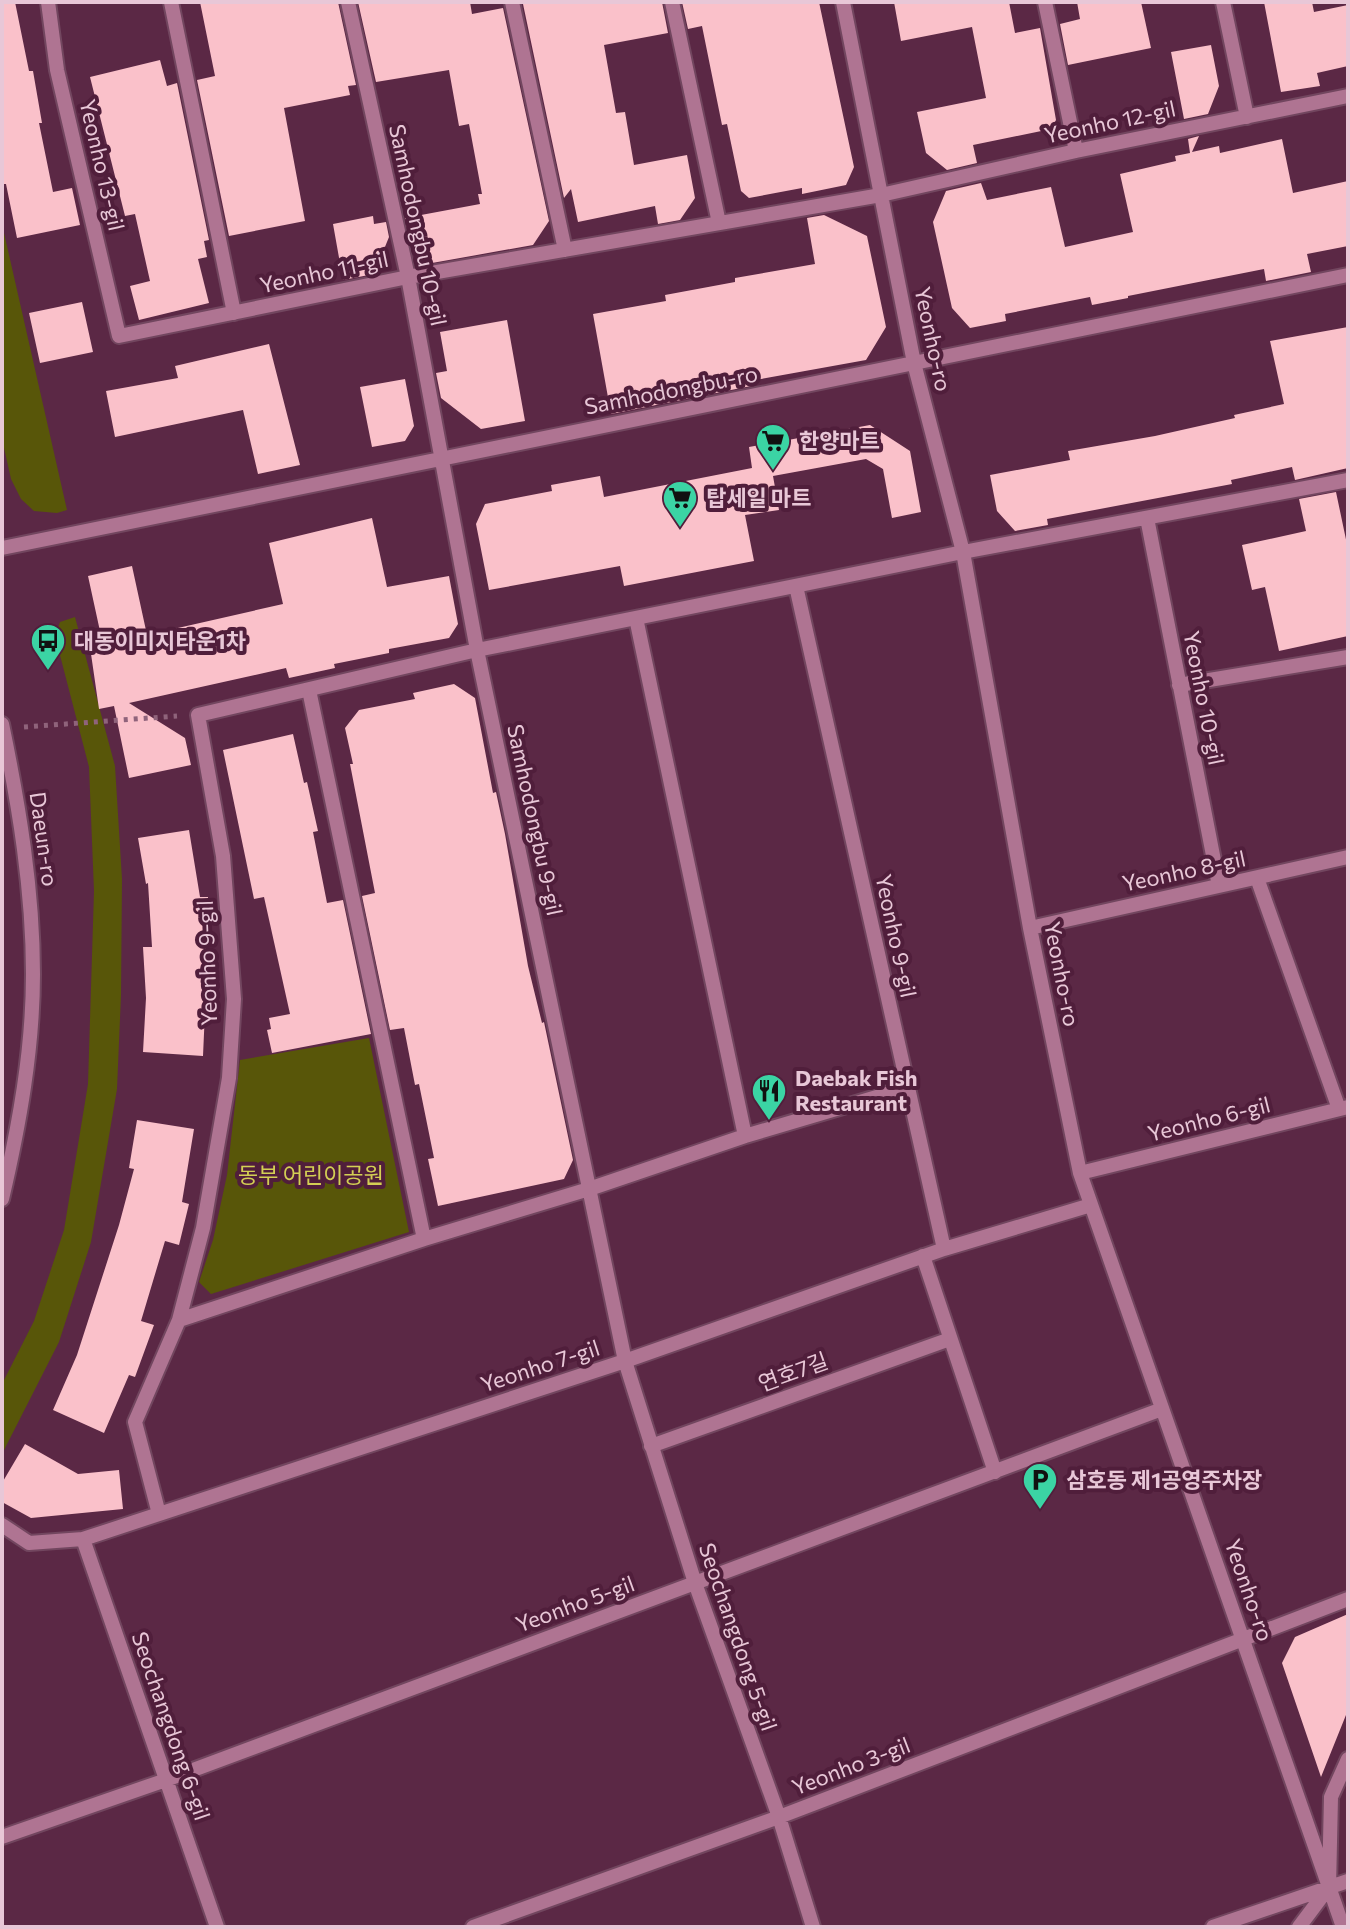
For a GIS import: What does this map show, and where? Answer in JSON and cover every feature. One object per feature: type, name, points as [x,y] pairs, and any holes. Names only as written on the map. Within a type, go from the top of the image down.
[{"type":"street","name":"Yeonho 13-gil","points":[[48,2],[57,70],[119,336]]},
{"type":"street","name":"Yeonho 11-gil","points":[[171,2],[234,313]]},
{"type":"street","name":"Samhodongbu 10-gil","points":[[348,2],[408,277],[441,459]]},
{"type":"street","points":[[512,2],[565,250]]},
{"type":"street","points":[[672,2],[719,223]]},
{"type":"street","name":"Yeonho-ro","points":[[843,2],[914,363],[963,552],[1030,928],[1080,1173],[1343,1927]]},
{"type":"street","points":[[1045,2],[1076,151]]},
{"type":"street","points":[[1223,2],[1247,117]]},
{"type":"street","name":"Yeonho 12-gil","points":[[881,195],[1076,151],[1348,96]]},
{"type":"street","name":"Yeonho 11-gil","points":[[119,336],[408,277],[881,195]]},
{"type":"street","name":"Samhodongbu-ro","points":[[2,548],[1348,275]]},
{"type":"street","name":"Samhodongbu 9-gil","points":[[441,459],[477,650],[625,1361]]},
{"type":"street","points":[[198,715],[477,650],[963,552],[1348,480]]},
{"type":"street","name":"Yeonho 10-gil","points":[[1147,518],[1219,886]]},
{"type":"street","name":"Yeonho 9-gil","points":[[796,586],[944,1249]]},
{"type":"street","points":[[636,618],[745,1136]]},
{"type":"street","points":[[1179,685],[1348,657]]},
{"type":"street","points":[[309,690],[424,1239]]},
{"type":"street","name":"Yeonho 9-gil","points":[[159,1514],[135,1422],[179,1320],[215,1167],[229,1078],[234,999],[223,856],[198,715]]},
{"type":"street","name":"Daeun-ro","points":[[2,726],[15,788],[30,898],[33,976],[28,1058],[14,1148],[2,1199]]},
{"type":"street","name":"Yeonho 8-gil","points":[[1030,928],[1348,857]]},
{"type":"street","points":[[1257,878],[1343,1108]]},
{"type":"street","points":[[179,1320],[745,1136],[907,1088]]},
{"type":"street","name":"Yeonho 6-gil","points":[[1080,1173],[1343,1108]]},
{"type":"street","name":"Yeonho 7-gil","points":[[2,1525],[29,1543],[83,1539],[625,1361],[944,1249],[1091,1205]]},
{"type":"street","points":[[923,1256],[995,1472]]},
{"type":"street","name":"연호7길","points":[[651,1446],[950,1339]]},
{"type":"street","name":"Seochangdong 5-gil","points":[[625,1361],[695,1583],[779,1817],[813,1927]]},
{"type":"street","name":"Yeonho 5-gil","points":[[2,1837],[166,1780],[1162,1409]]},
{"type":"street","name":"Seochangdong 6-gil","points":[[83,1539],[217,1927]]},
{"type":"street","name":"Yeonho 3-gil","points":[[473,1927],[779,1817],[1348,1599]]},
{"type":"street","points":[[1299,1927],[1329,1887],[1331,1797],[1348,1759]]},
{"type":"street","points":[[1213,1927],[1348,1881]]},
{"type":"path","points":[[2,726],[198,715]]},
{"type":"green space","points":[[2,224],[67,510],[57,513],[34,511],[21,499],[11,479],[2,439]]},
{"type":"green space","points":[[75,617],[115,766],[122,879],[117,1089],[91,1242],[59,1342],[2,1454],[2,1384],[34,1321],[64,1230],[88,1084],[94,891],[89,767],[55,636],[60,622]]},
{"type":"green space","name":"동부 어린이공원","points":[[369,1038],[409,1232],[211,1294],[199,1282],[213,1240],[227,1175],[240,1060]]},
{"type":"building","points":[[2,2],[15,2],[29,71],[33,71],[42,123],[39,123],[53,192],[72,188],[80,225],[17,238],[6,184],[2,184]]},
{"type":"building","points":[[200,2],[338,2],[356,85],[348,86],[350,95],[284,108],[305,221],[229,236],[197,80],[215,76]]},
{"type":"building","points":[[358,2],[470,2],[472,14],[503,8],[549,221],[533,245],[432,263],[410,239],[405,218],[480,204],[478,194],[482,194],[469,124],[459,126],[449,70],[376,82]]},
{"type":"building","points":[[662,2],[668,33],[604,45],[616,113],[625,112],[634,165],[687,155],[695,198],[680,220],[658,224],[655,206],[578,222],[571,189],[564,198],[523,4]]},
{"type":"building","points":[[682,2],[819,2],[854,167],[846,185],[802,194],[802,188],[749,198],[741,191],[727,124],[722,125],[702,26],[688,29]]},
{"type":"building","points":[[894,2],[1009,2],[1015,33],[1040,28],[1056,120],[1051,129],[973,145],[977,163],[947,170],[926,153],[917,112],[986,98],[972,27],[901,41]]},
{"type":"building","points":[[1077,2],[1141,2],[1151,48],[1068,65],[1060,24],[1080,19]]},
{"type":"building","points":[[1264,2],[1312,2],[1314,12],[1348,5],[1348,66],[1317,73],[1320,86],[1281,92]]},
{"type":"building","points":[[1211,45],[1219,86],[1208,114],[1184,119],[1171,52]]},
{"type":"building","points":[[160,60],[167,86],[177,83],[209,240],[204,241],[207,257],[198,259],[209,303],[139,320],[130,286],[150,281],[135,214],[125,216],[90,77]]},
{"type":"building","points":[[1199,136],[1192,152],[1219,146],[1220,153],[1282,139],[1293,193],[1348,181],[1348,246],[1307,254],[1311,272],[1266,281],[1264,269],[1092,305],[1090,297],[1005,314],[1006,321],[970,328],[952,308],[933,222],[946,191],[981,183],[987,200],[1051,187],[1065,247],[1133,232],[1120,174],[1176,161],[1175,156],[1190,153],[1188,139]]},
{"type":"building","points":[[824,215],[867,236],[886,327],[866,360],[750,381],[751,386],[611,414],[593,314],[666,301],[665,295],[735,282],[735,278],[815,264],[807,218]]},
{"type":"building","points":[[373,216],[374,224],[386,222],[389,237],[374,274],[343,280],[333,224]]},
{"type":"building","points":[[82,302],[93,352],[40,363],[29,313]]},
{"type":"building","points":[[507,320],[525,421],[481,429],[441,398],[436,373],[447,371],[440,332]]},
{"type":"building","points":[[1348,327],[1348,468],[1295,480],[1292,467],[1231,480],[1232,484],[1047,519],[1048,525],[1015,531],[997,511],[990,475],[1070,460],[1068,451],[1155,436],[1284,404],[1270,341]]},
{"type":"building","points":[[269,344],[300,465],[258,474],[243,410],[115,437],[106,391],[178,378],[175,366]]},
{"type":"building","points":[[405,379],[414,426],[405,441],[372,447],[360,387]]},
{"type":"building","points":[[870,425],[910,451],[921,512],[892,518],[883,469],[866,459],[773,476],[779,510],[745,515],[754,561],[624,586],[620,566],[489,590],[476,524],[485,504],[552,491],[551,485],[600,476],[604,497],[752,468],[749,447]]},
{"type":"building","points":[[1336,492],[1348,549],[1348,636],[1279,651],[1265,587],[1252,590],[1242,545],[1306,531],[1299,499]]},
{"type":"building","points":[[372,518],[387,587],[449,576],[458,624],[449,638],[389,649],[389,653],[334,664],[335,668],[289,678],[286,668],[129,703],[185,738],[191,765],[129,778],[114,706],[99,709],[90,647],[103,645],[88,576],[132,566],[147,635],[283,604],[269,543]]},
{"type":"building","points":[[454,684],[475,698],[493,793],[496,792],[505,834],[528,966],[544,1022],[573,1160],[564,1179],[438,1206],[428,1159],[434,1158],[419,1084],[415,1085],[404,1028],[390,1030],[362,896],[375,893],[345,728],[359,710],[415,699],[413,693]]},
{"type":"building","points":[[293,734],[318,831],[313,832],[327,903],[343,900],[371,1034],[272,1053],[267,1030],[271,1029],[269,1018],[290,1014],[264,897],[254,899],[223,750]]},
{"type":"building","points":[[189,830],[200,897],[208,897],[203,1056],[143,1052],[146,998],[143,947],[152,947],[148,883],[138,838]]},
{"type":"building","points":[[137,1120],[194,1129],[182,1202],[189,1204],[179,1245],[165,1241],[141,1321],[154,1325],[135,1377],[129,1375],[104,1433],[53,1410],[77,1355],[119,1225],[134,1169],[129,1168]]},
{"type":"building","points":[[25,1444],[78,1474],[119,1470],[123,1509],[31,1518],[2,1502],[2,1483]]},
{"type":"building","points":[[1348,1614],[1348,1710],[1321,1777],[1282,1663],[1295,1637]]},
{"type":"place","name":"한양마트","points":[[773,472]]},
{"type":"place","name":"탑세일 마트","points":[[680,529]]},
{"type":"place","name":"대동이미지타운1차","points":[[48,672]]},
{"type":"place","name":"Daebak Fish Restaurant","points":[[769,1122]]},
{"type":"place","name":"삼호동 제1공영주차장","points":[[1040,1511]]}]
